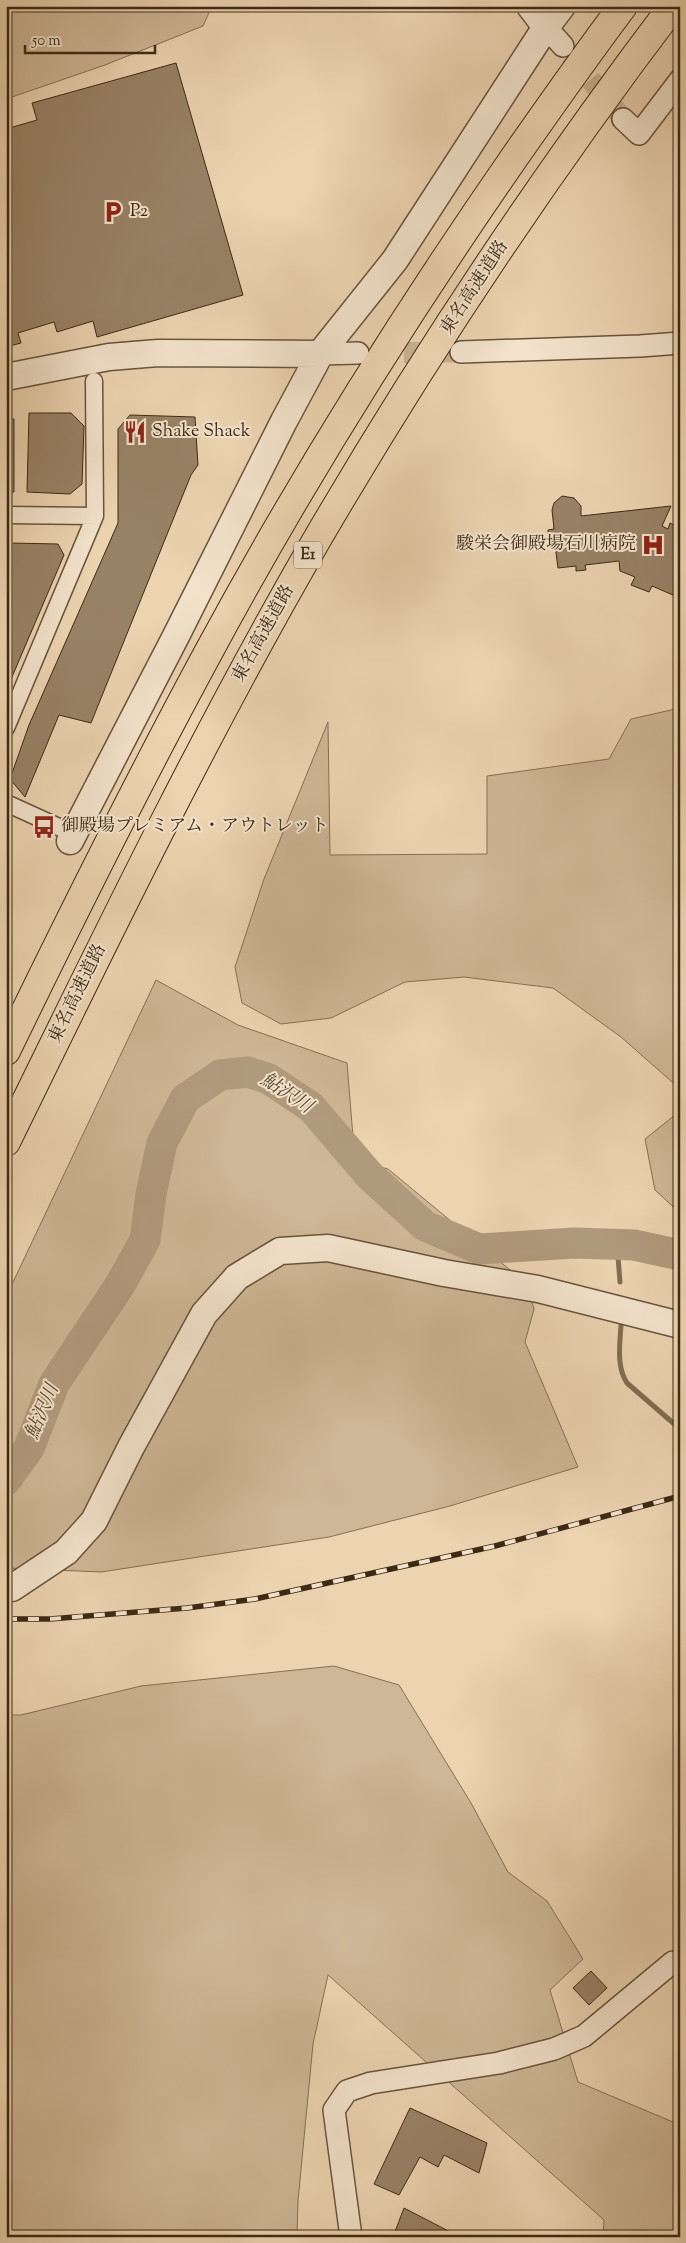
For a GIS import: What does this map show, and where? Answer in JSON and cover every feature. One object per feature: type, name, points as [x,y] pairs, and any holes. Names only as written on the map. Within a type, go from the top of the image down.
[{"type":"highway","name":"E1","points":[[6,1051],[84,890],[208,651],[353,402],[474,216],[594,44],[623,6]]},
{"type":"highway","name":"東名高速道路","points":[[6,1142],[124,900],[240,677],[316,542],[394,411],[508,237],[624,70],[673,6]]},
{"type":"street","points":[[530,6],[555,36]]},
{"type":"street","points":[[6,803],[65,834],[176,636],[284,421],[320,354],[395,260],[555,36],[562,6]]},
{"type":"street","points":[[623,119],[639,134],[680,80]]},
{"type":"street","points":[[461,352],[680,343]]},
{"type":"street","points":[[6,377],[119,356],[158,353],[358,353]]},
{"type":"street","points":[[6,728],[95,516],[94,381]]},
{"type":"street","points":[[6,515],[95,516]]},
{"type":"street","points":[[6,1588],[12,1588],[66,1552],[94,1522],[131,1447],[204,1314],[237,1277],[280,1250],[328,1248],[444,1273],[538,1289],[680,1325]]},
{"type":"street","points":[[351,2237],[334,2110],[347,2091],[371,2082],[499,2063],[554,2049],[584,2036],[673,1962],[680,1963]]},
{"type":"shaded area","points":[[6,6],[212,6],[203,26],[105,65],[6,99]]},
{"type":"shaded area","points":[[680,708],[680,1089],[621,1037],[553,988],[464,977],[405,982],[331,1018],[281,1024],[242,1003],[235,967],[264,879],[328,722],[330,855],[487,854],[487,776],[609,759],[631,719]]},
{"type":"shaded area","points":[[156,980],[238,1025],[347,1063],[355,1161],[388,1169],[527,1284],[534,1309],[525,1342],[578,1467],[450,1506],[329,1537],[101,1572],[6,1568],[6,1297]]},
{"type":"shaded area","points":[[680,1111],[680,1213],[655,1190],[645,1139]]},
{"type":"shaded area","points":[[334,1666],[399,1685],[471,1803],[508,1872],[547,1901],[583,1959],[550,1990],[578,2082],[680,2125],[680,2237],[603,2237],[604,2220],[328,1975],[313,2044],[298,2201],[297,2237],[6,2237],[6,1715],[21,1715],[141,1686]]},
{"type":"building","name":"P2","points":[[176,63],[243,295],[97,337],[93,321],[57,332],[54,322],[18,333],[21,343],[6,347],[6,129],[37,120],[32,103]]},
{"type":"building","points":[[29,413],[71,413],[84,426],[82,484],[70,494],[27,492]]},
{"type":"building","points":[[130,415],[195,417],[198,465],[191,475],[91,723],[59,715],[25,797],[10,779],[29,725],[118,523],[118,429]]},
{"type":"building","points":[[6,419],[14,419],[14,492],[6,492]]},
{"type":"building","points":[[562,496],[574,498],[581,506],[581,516],[671,506],[662,526],[668,529],[670,523],[680,528],[680,598],[652,586],[649,592],[631,585],[635,577],[620,571],[619,561],[585,565],[586,570],[576,571],[576,566],[558,568],[555,545],[549,545],[548,530],[554,529],[552,510],[554,503]]},
{"type":"building","points":[[10,543],[58,544],[64,555],[6,691],[6,551]]},
{"type":"building","points":[[591,1971],[607,1988],[589,2005],[573,1988]]},
{"type":"building","points":[[410,2108],[487,2143],[479,2173],[444,2155],[438,2167],[420,2157],[399,2195],[374,2184]]},
{"type":"building","points":[[404,2208],[460,2237],[393,2237]]},
{"type":"waterway","name":"鮎沢川","points":[[6,1480],[29,1448],[54,1384],[120,1285],[145,1240],[151,1194],[162,1143],[185,1099],[220,1075],[248,1072],[269,1079],[311,1107],[370,1176],[425,1226],[479,1249],[574,1243],[634,1245],[680,1255]]},
{"type":"waterway","points":[[617,1244],[620,1282]]},
{"type":"waterway","points":[[621,1325],[620,1362],[627,1383],[680,1429]]},
{"type":"tunnel","points":[[570,55],[623,119]]},
{"type":"tunnel","points":[[372,353],[461,352]]},
{"type":"railway","points":[[6,1619],[50,1619],[187,1608],[255,1599],[495,1546],[680,1496]]},
{"type":"place","name":"P2","points":[[113,212]]},
{"type":"place","name":"Shake Shack","points":[[135,432]]},
{"type":"place","name":"駿栄会御殿場石川病院","points":[[653,545]]},
{"type":"place","name":"御殿場プレミアム・アウトレット","points":[[44,827]]}]
